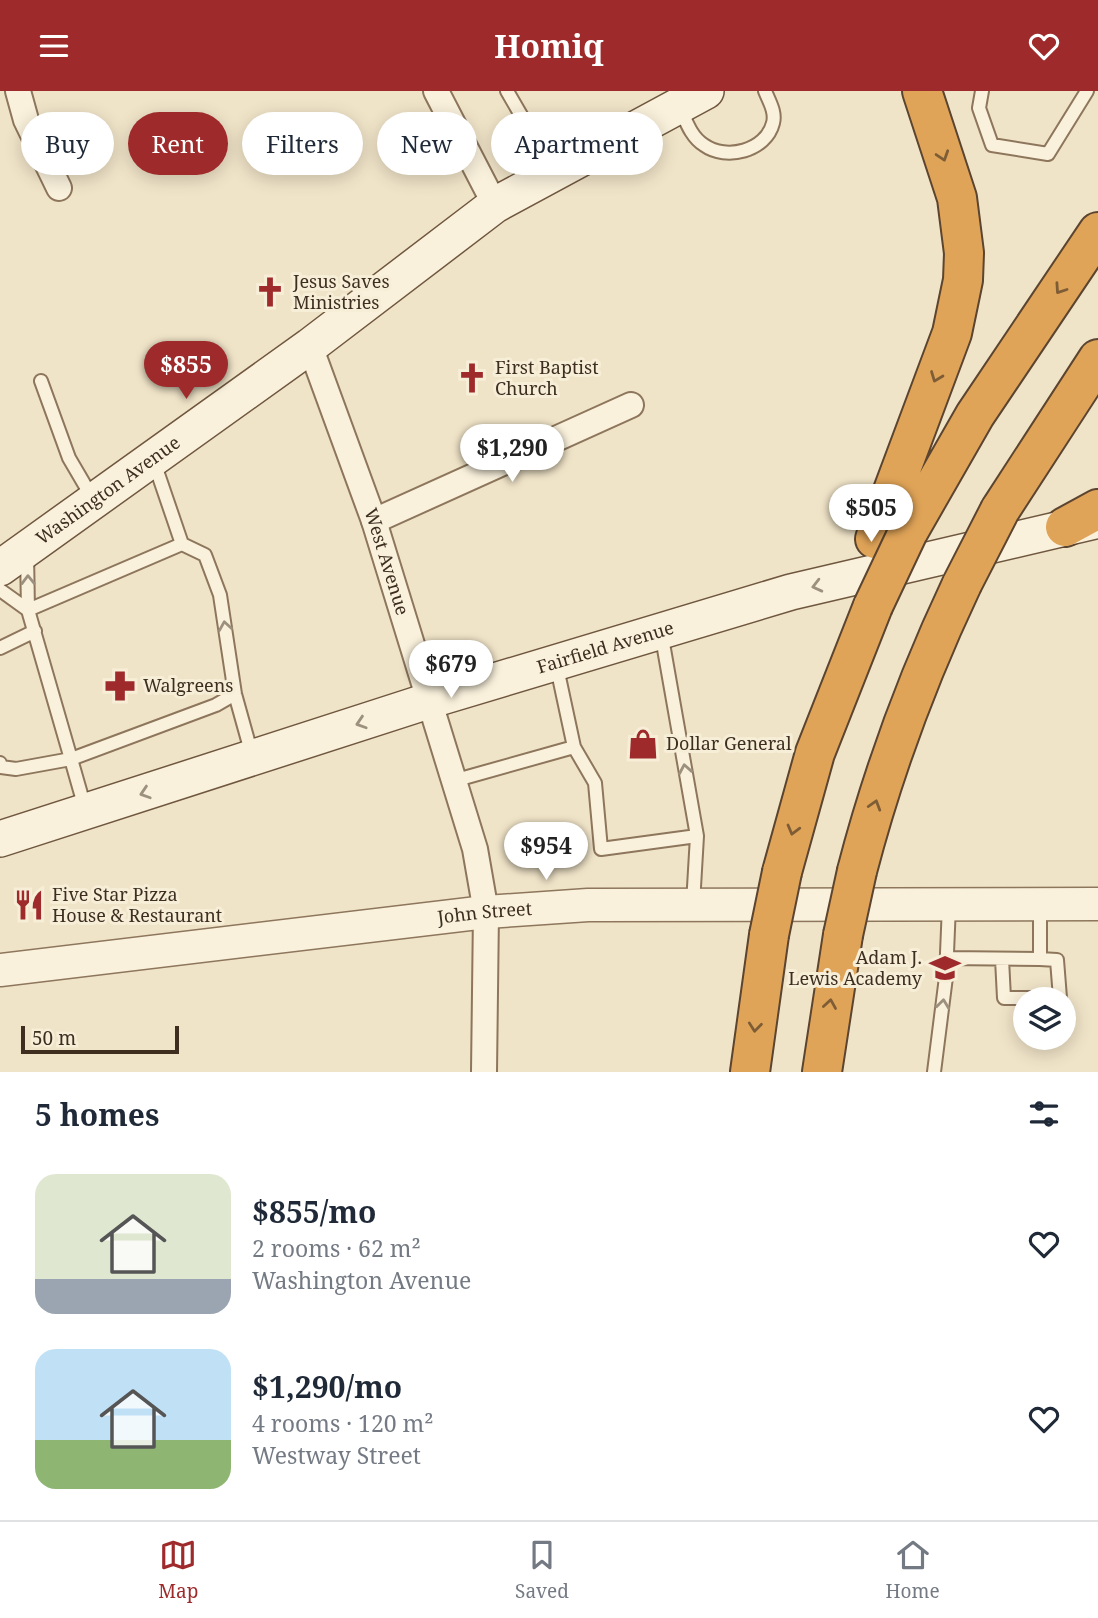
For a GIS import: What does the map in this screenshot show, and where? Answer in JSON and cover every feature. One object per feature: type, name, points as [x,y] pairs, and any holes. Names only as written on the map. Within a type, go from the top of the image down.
[{"type":"highway","points":[[750,1072],[769,935],[804,789],[841,681],[860,609],[891,536],[952,334],[963,280],[964,253],[957,198],[922,91]]},
{"type":"highway","points":[[891,536],[1098,232]]},
{"type":"highway","points":[[822,1072],[843,935],[857,871],[899,733],[962,584],[1000,510],[1098,359]]},
{"type":"highway","points":[[1000,510],[1098,396]]},
{"type":"highway","points":[[1082,524],[1098,509]]},
{"type":"main road","name":"Washington Avenue","points":[[657,112],[679,99]]},
{"type":"main road","name":"Washington Avenue","points":[[13,559],[310,346],[495,205],[550,175]]},
{"type":"main road","name":"Fairfield Avenue","points":[[0,839],[428,701],[791,592],[1082,524]]},
{"type":"street","points":[[18,91],[26,120],[59,188]]},
{"type":"street","points":[[436,91],[495,205]]},
{"type":"street","name":"West Avenue","points":[[310,346],[374,521],[475,849],[486,912],[484,1072]]},
{"type":"street","points":[[374,521],[631,405]]},
{"type":"street","name":"John Street","points":[[0,970],[486,912],[588,905],[1098,904]]},
{"type":"lane","points":[[507,91],[519,112]]},
{"type":"lane","points":[[679,99],[691,132],[704,146],[737,153],[760,142],[769,132],[773,112],[765,91]]},
{"type":"lane","points":[[982,91],[979,109],[992,145],[1048,154],[1087,91]]},
{"type":"lane","points":[[41,381],[69,458],[94,501]]},
{"type":"lane","points":[[153,459],[181,544],[205,555],[220,595],[235,694],[253,758]]},
{"type":"lane","points":[[29,610],[181,544]]},
{"type":"lane","points":[[13,559],[86,811]]},
{"type":"lane","points":[[0,590],[29,610]]},
{"type":"lane","points":[[0,648],[35,631]]},
{"type":"lane","points":[[661,631],[697,836],[693,905]]},
{"type":"lane","points":[[556,663],[573,747],[595,783],[601,849],[697,836]]},
{"type":"lane","points":[[0,763],[1,767],[16,769],[71,758],[216,705],[235,694]]},
{"type":"lane","points":[[453,781],[573,747]]},
{"type":"lane","points":[[934,1072],[947,958],[949,904]]},
{"type":"lane","points":[[1040,904],[1040,959]]},
{"type":"lane","points":[[947,958],[1040,959],[1057,960],[1060,998],[1004,998],[1002,959]]},
{"type":"place","name":"Jesus Saves Ministries","points":[[270,292]]},
{"type":"place","name":"First Baptist Church","points":[[472,378]]},
{"type":"place","name":"Walgreens","points":[[120,686]]},
{"type":"place","name":"Dollar General","points":[[643,744]]},
{"type":"place","name":"Five Star Pizza House & Restaurant","points":[[29,905]]},
{"type":"place","name":"Adam J. Lewis Academy","points":[[945,968]]}]
